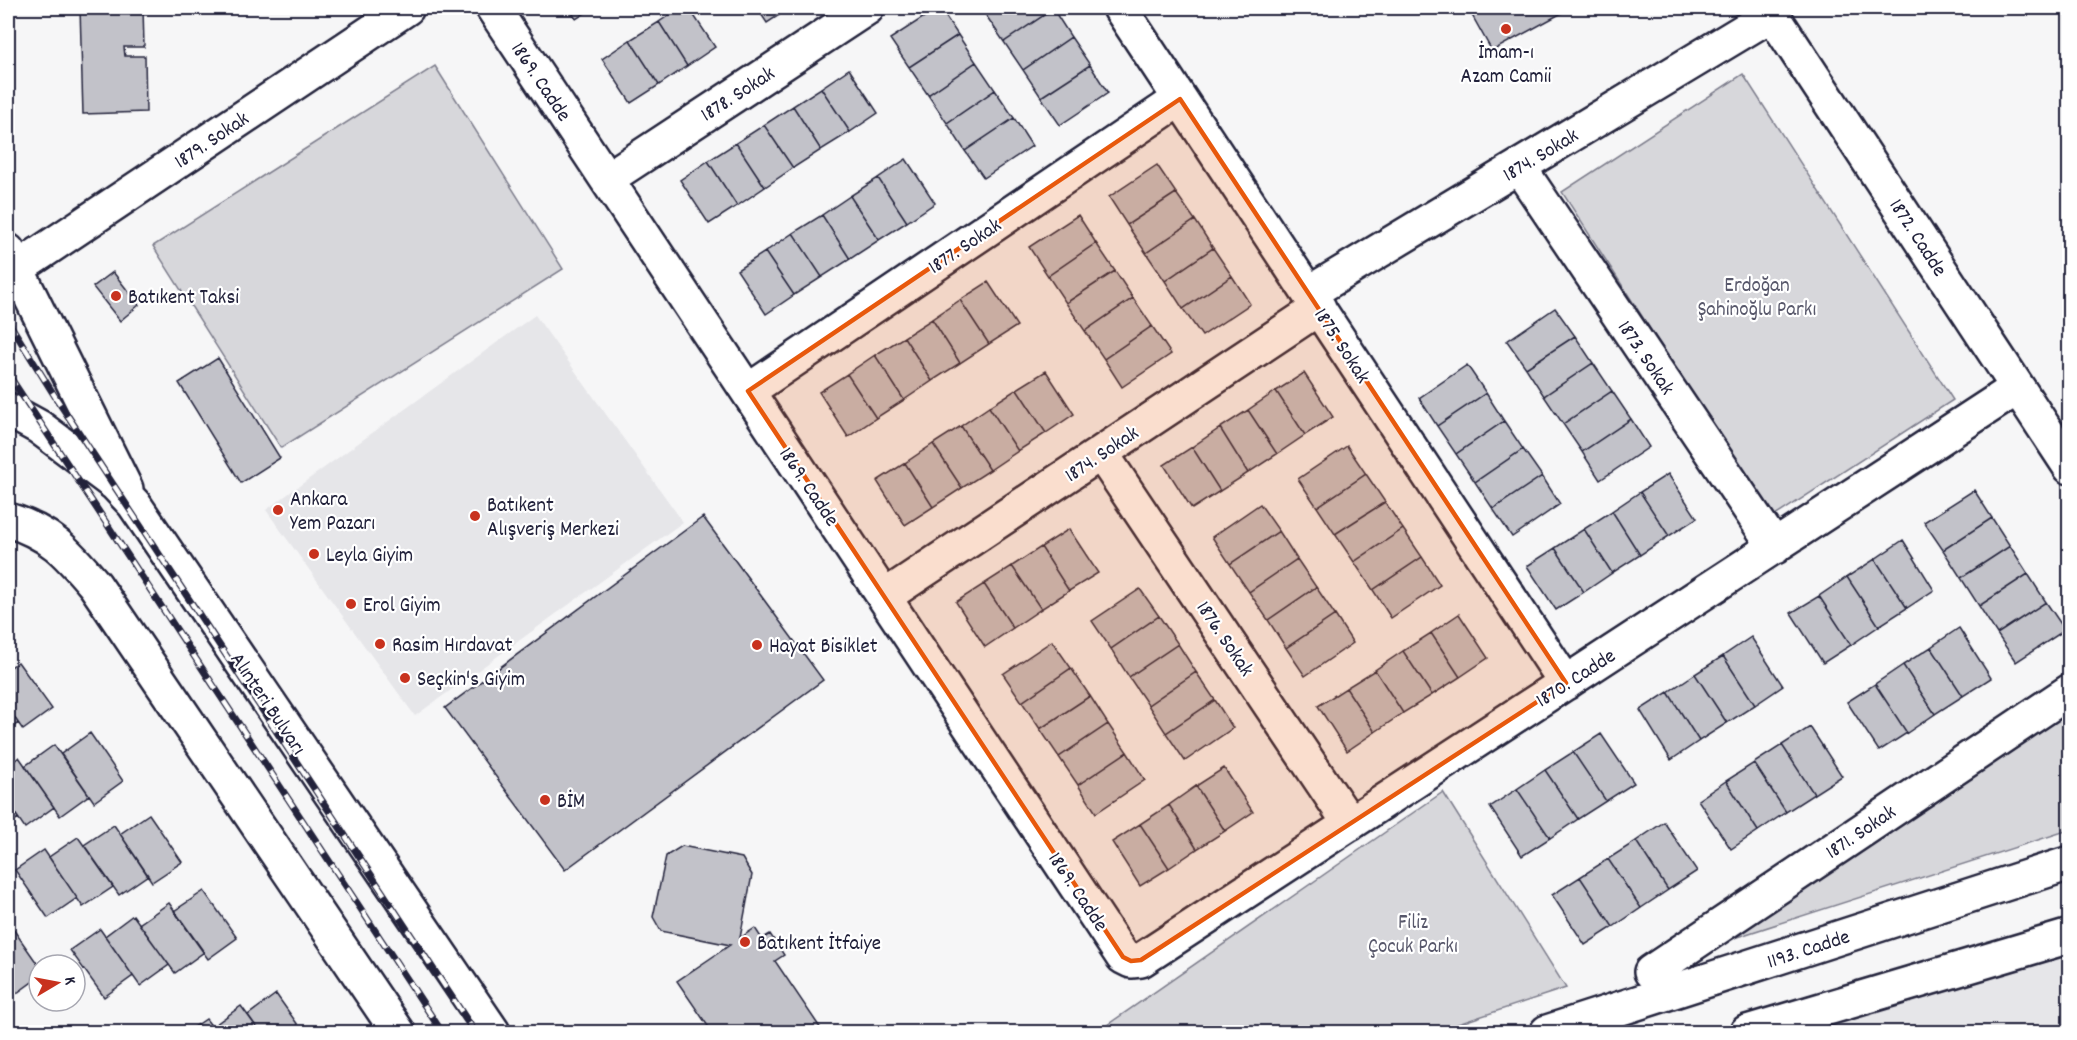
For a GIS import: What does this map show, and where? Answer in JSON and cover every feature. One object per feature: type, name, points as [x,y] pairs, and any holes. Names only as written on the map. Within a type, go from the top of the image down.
[{"type":"street","name":"1879. Sokak","points":[[11,260],[407,8]]},
{"type":"street","name":"1869. Cadde","points":[[493,8],[1123,957],[1131,961]]},
{"type":"street","name":"1878. Sokak","points":[[607,179],[867,8]]},
{"type":"street","name":"1875. Sokak","points":[[1120,8],[1566,683]]},
{"type":"street","name":"1874. Sokak","points":[[884,597],[1101,453],[1314,301],[1519,167],[1770,11]]},
{"type":"street","name":"1872. Cadde","points":[[1770,11],[2070,467]]},
{"type":"street","name":"1877. Sokak","points":[[748,391],[1180,99]]},
{"type":"street","name":"1873. Sokak","points":[[1519,167],[1775,547]]},
{"type":"street","points":[[11,260],[134,504]]},
{"type":"street","name":"1870. Cadde","points":[[1131,961],[1141,960],[2018,388]]},
{"type":"street","name":"Alınteri Bulvarı","points":[[8,410],[39,427],[115,484],[134,504],[493,1032]]},
{"type":"street","name":"1876. Sokak","points":[[1101,453],[1350,824]]},
{"type":"street","points":[[8,520],[29,527],[56,542],[94,585],[398,1032]]},
{"type":"street","name":"1871. Sokak","points":[[1651,972],[2070,691]]},
{"type":"street","name":"1193. Cadde","points":[[1547,1032],[2070,863]]},
{"type":"street","points":[[1757,1031],[2070,936]]},
{"type":"highlighted area","points":[[1180,99],[1566,683],[1141,960],[1131,961],[1123,957],[748,391]]},
{"type":"shaded area","name":"Batıkent Alışveriş Merkezi","points":[[535,315],[683,522],[415,716],[266,510]]},
{"type":"shaded area","points":[[2069,952],[2069,1032],[1818,1032],[1870,1014]]},
{"type":"green space","points":[[435,66],[563,269],[281,448],[153,246]]},
{"type":"green space","name":"Erdoğan Şahinoğlu Parkı","points":[[1743,74],[1953,400],[1772,518],[1562,192]]},
{"type":"green space","points":[[2069,700],[2069,830],[1706,947]]},
{"type":"green space","name":"Filiz Çocuk Parkı","points":[[1443,792],[1566,988],[1434,1032],[1097,1032]]},
{"type":"building","points":[[80,8],[143,8],[144,47],[124,47],[125,56],[145,56],[146,112],[83,114]]},
{"type":"building","points":[[569,8],[593,8],[576,19]]},
{"type":"building","points":[[680,8],[689,8],[715,47],[687,66],[659,22]]},
{"type":"building","points":[[757,8],[790,8],[767,23]]},
{"type":"building","points":[[938,8],[958,35],[909,67],[890,39]]},
{"type":"building","points":[[981,8],[995,8],[985,14]]},
{"type":"building","points":[[995,8],[1053,9],[1004,42],[985,14]]},
{"type":"building","name":"İmam-ı Azam Camii","points":[[1468,8],[1571,8],[1492,51]]},
{"type":"building","points":[[1053,9],[1071,37],[1023,70],[1004,42]]},
{"type":"building","points":[[659,22],[687,66],[659,85],[630,40]]},
{"type":"building","points":[[958,35],[976,62],[928,95],[909,67]]},
{"type":"building","points":[[1071,37],[1090,65],[1041,97],[1023,70]]},
{"type":"building","points":[[630,40],[659,85],[631,103],[602,59]]},
{"type":"building","points":[[976,62],[995,90],[947,123],[928,95]]},
{"type":"building","points":[[1090,65],[1108,93],[1060,125],[1041,97]]},
{"type":"building","points":[[849,69],[878,113],[850,132],[821,88]]},
{"type":"building","points":[[821,88],[850,132],[821,150],[793,106]]},
{"type":"building","points":[[995,90],[1014,118],[965,151],[947,123]]},
{"type":"building","points":[[793,106],[821,150],[793,168],[764,125]]},
{"type":"building","points":[[1014,118],[1032,146],[984,178],[965,151]]},
{"type":"building","points":[[764,125],[793,168],[765,187],[736,143]]},
{"type":"building","points":[[736,143],[765,187],[737,206],[708,161]]},
{"type":"building","points":[[906,159],[935,203],[907,222],[878,178]]},
{"type":"building","points":[[708,161],[737,206],[709,224],[680,180]]},
{"type":"building","points":[[1157,165],[1176,193],[1127,225],[1109,197]]},
{"type":"building","points":[[878,178],[907,222],[879,240],[850,196]]},
{"type":"building","points":[[1176,193],[1195,220],[1146,253],[1127,225]]},
{"type":"building","points":[[850,196],[879,240],[850,259],[822,215]]},
{"type":"building","points":[[822,215],[850,259],[822,277],[793,233]]},
{"type":"building","points":[[1078,215],[1096,243],[1048,276],[1029,247]]},
{"type":"building","points":[[1195,220],[1213,248],[1165,281],[1146,253]]},
{"type":"building","points":[[793,233],[822,277],[794,295],[765,252]]},
{"type":"building","points":[[1096,243],[1115,271],[1066,303],[1048,276]]},
{"type":"building","points":[[1213,248],[1232,276],[1183,309],[1165,281]]},
{"type":"building","points":[[765,252],[794,295],[766,314],[737,270]]},
{"type":"building","points":[[1115,271],[1133,298],[1085,331],[1066,303]]},
{"type":"building","name":"Batıkent Taksi","points":[[113,272],[139,305],[120,321],[93,287]]},
{"type":"building","points":[[1232,276],[1250,304],[1202,336],[1183,309]]},
{"type":"building","points":[[988,282],[1017,326],[989,344],[960,300]]},
{"type":"building","points":[[1133,298],[1152,326],[1104,359],[1085,331]]},
{"type":"building","points":[[960,300],[989,344],[960,363],[932,319]]},
{"type":"building","points":[[1555,308],[1575,336],[1526,368],[1507,341]]},
{"type":"building","points":[[932,319],[960,363],[932,381],[904,337]]},
{"type":"building","points":[[1152,326],[1171,354],[1122,387],[1104,359]]},
{"type":"building","points":[[1575,336],[1593,363],[1544,396],[1526,368]]},
{"type":"building","points":[[904,337],[932,381],[904,400],[875,355]]},
{"type":"building","points":[[875,355],[904,400],[876,418],[847,374]]},
{"type":"building","points":[[218,358],[280,458],[241,483],[179,383]]},
{"type":"building","points":[[1593,363],[1612,391],[1563,424],[1544,396]]},
{"type":"building","points":[[1467,365],[1486,393],[1437,426],[1419,398]]},
{"type":"building","points":[[1046,371],[1074,414],[1046,433],[1017,389]]},
{"type":"building","points":[[1304,373],[1333,417],[1305,435],[1276,391]]},
{"type":"building","points":[[847,374],[876,418],[848,437],[819,392]]},
{"type":"building","points":[[1017,389],[1046,433],[1018,451],[989,407]]},
{"type":"building","points":[[1276,391],[1305,435],[1277,454],[1248,410]]},
{"type":"building","points":[[1612,391],[1631,419],[1582,452],[1563,424]]},
{"type":"building","points":[[1486,393],[1504,421],[1456,454],[1437,426]]},
{"type":"building","points":[[989,407],[1018,451],[990,470],[961,426]]},
{"type":"building","points":[[1248,410],[1277,454],[1248,473],[1220,428]]},
{"type":"building","points":[[1631,419],[1649,447],[1600,480],[1582,452]]},
{"type":"building","points":[[1504,421],[1523,449],[1475,482],[1456,454]]},
{"type":"building","points":[[961,426],[990,470],[962,488],[933,444]]},
{"type":"building","points":[[1220,428],[1248,473],[1220,491],[1192,447]]},
{"type":"building","points":[[933,444],[962,488],[933,507],[905,463]]},
{"type":"building","points":[[1347,446],[1366,474],[1317,507],[1298,479]]},
{"type":"building","points":[[1192,447],[1220,491],[1192,509],[1164,465]]},
{"type":"building","points":[[1523,449],[1542,476],[1493,509],[1475,482]]},
{"type":"building","points":[[905,463],[933,507],[905,525],[877,481]]},
{"type":"building","points":[[1366,474],[1385,502],[1335,534],[1317,507]]},
{"type":"building","points":[[1668,474],[1697,518],[1669,536],[1640,492]]},
{"type":"building","points":[[1542,476],[1560,504],[1512,537],[1493,509]]},
{"type":"building","points":[[1974,490],[1992,518],[1943,550],[1924,522]]},
{"type":"building","points":[[1640,492],[1669,536],[1640,555],[1612,511]]},
{"type":"building","points":[[1385,502],[1403,529],[1354,562],[1335,534]]},
{"type":"building","points":[[1260,504],[1279,531],[1230,564],[1212,537]]},
{"type":"building","points":[[1612,511],[1640,555],[1612,573],[1584,529]]},
{"type":"building","points":[[703,517],[823,680],[565,870],[445,708]]},
{"type":"building","points":[[1992,518],[2010,546],[1961,578],[1943,550]]},
{"type":"building","points":[[1069,529],[1098,573],[1069,591],[1041,547]]},
{"type":"building","points":[[1403,529],[1422,557],[1373,590],[1354,562]]},
{"type":"building","points":[[1584,529],[1612,573],[1584,592],[1555,548]]},
{"type":"building","points":[[1279,531],[1297,559],[1249,592],[1230,564]]},
{"type":"building","points":[[1903,540],[1934,590],[1907,608],[1875,559]]},
{"type":"building","points":[[2010,546],[2028,574],[1979,606],[1961,578]]},
{"type":"building","points":[[1041,547],[1069,591],[1041,609],[1012,566]]},
{"type":"building","points":[[1555,548],[1584,592],[1556,610],[1527,566]]},
{"type":"building","points":[[1422,557],[1440,585],[1391,618],[1373,590]]},
{"type":"building","points":[[1297,559],[1316,587],[1268,620],[1249,592]]},
{"type":"building","points":[[1875,559],[1907,608],[1879,626],[1847,577]]},
{"type":"building","points":[[1012,566],[1041,609],[1013,628],[984,584]]},
{"type":"building","points":[[2028,574],[2046,602],[1997,634],[1979,606]]},
{"type":"building","points":[[1847,577],[1879,626],[1851,645],[1819,596]]},
{"type":"building","points":[[984,584],[1013,628],[985,647],[956,602]]},
{"type":"building","points":[[1316,587],[1335,615],[1286,648],[1268,620]]},
{"type":"building","points":[[1140,589],[1159,616],[1111,649],[1092,621]]},
{"type":"building","points":[[1819,596],[1851,645],[1823,663],[1791,613]]},
{"type":"building","points":[[2046,602],[2065,630],[2016,662],[1997,634]]},
{"type":"building","points":[[1459,614],[1488,658],[1460,677],[1431,633]]},
{"type":"building","points":[[1335,615],[1353,643],[1305,676],[1286,648]]},
{"type":"building","points":[[1159,616],[1178,644],[1129,677],[1111,649]]},
{"type":"building","points":[[1959,628],[1991,678],[1963,696],[1931,647]]},
{"type":"building","points":[[1431,633],[1460,677],[1432,695],[1403,651]]},
{"type":"building","points":[[1751,637],[1783,686],[1755,705],[1723,656]]},
{"type":"building","points":[[1052,641],[1071,668],[1022,702],[1003,674]]},
{"type":"building","points":[[1178,644],[1196,672],[1148,705],[1129,677]]},
{"type":"building","points":[[1931,647],[1963,696],[1935,714],[1903,665]]},
{"type":"building","points":[[1403,651],[1432,695],[1403,713],[1375,670]]},
{"type":"building","points":[[1723,656],[1755,705],[1727,723],[1695,674]]},
{"type":"building","points":[[18,662],[52,709],[23,730],[8,708],[8,669]]},
{"type":"building","points":[[1903,665],[1935,714],[1907,733],[1875,684]]},
{"type":"building","points":[[1071,668],[1090,696],[1040,729],[1022,702]]},
{"type":"building","points":[[1375,670],[1403,713],[1375,732],[1346,688]]},
{"type":"building","points":[[1196,672],[1215,700],[1166,733],[1148,705]]},
{"type":"building","points":[[1695,674],[1727,723],[1699,741],[1668,692]]},
{"type":"building","points":[[1875,684],[1907,733],[1879,751],[1847,702]]},
{"type":"building","points":[[1346,688],[1375,732],[1347,751],[1318,706]]},
{"type":"building","points":[[1668,692],[1699,741],[1671,760],[1640,710]]},
{"type":"building","points":[[1090,696],[1108,724],[1059,757],[1040,729]]},
{"type":"building","points":[[1215,700],[1233,728],[1185,761],[1166,733]]},
{"type":"building","points":[[8,708],[18,723],[8,731]]},
{"type":"building","points":[[1108,724],[1127,752],[1078,785],[1059,757]]},
{"type":"building","points":[[1810,727],[1842,776],[1814,794],[1782,745]]},
{"type":"building","points":[[90,733],[123,781],[94,802],[61,754]]},
{"type":"building","points":[[1601,734],[1634,783],[1606,801],[1573,752]]},
{"type":"building","points":[[54,745],[89,795],[60,816],[25,766]]},
{"type":"building","points":[[1782,745],[1814,794],[1786,812],[1754,763]]},
{"type":"building","points":[[1127,752],[1145,780],[1096,813],[1078,785]]},
{"type":"building","points":[[1573,752],[1606,801],[1578,819],[1545,770]]},
{"type":"building","points":[[19,757],[54,807],[25,828],[8,803],[8,766]]},
{"type":"building","points":[[1754,763],[1786,812],[1758,831],[1726,781]]},
{"type":"building","points":[[1224,768],[1253,812],[1225,831],[1196,786]]},
{"type":"building","points":[[1545,770],[1578,819],[1550,838],[1517,789]]},
{"type":"building","points":[[1726,781],[1758,831],[1731,849],[1698,800]]},
{"type":"building","points":[[1196,786],[1225,831],[1197,849],[1169,805]]},
{"type":"building","points":[[1517,789],[1550,838],[1522,856],[1490,807]]},
{"type":"building","points":[[8,803],[18,818],[8,826]]},
{"type":"building","points":[[1169,805],[1197,849],[1169,868],[1140,824]]},
{"type":"building","points":[[149,814],[182,862],[152,882],[120,834]]},
{"type":"building","points":[[1664,822],[1697,871],[1668,890],[1636,841]]},
{"type":"building","points":[[1140,824],[1169,868],[1140,886],[1112,842]]},
{"type":"building","points":[[114,825],[148,875],[119,895],[84,845]]},
{"type":"building","points":[[78,837],[113,887],[83,907],[49,857]]},
{"type":"building","points":[[1636,841],[1668,890],[1641,908],[1608,859]]},
{"type":"building","name":"Batıkent İtfaiye","points":[[682,846],[742,858],[752,875],[740,938],[755,928],[762,939],[770,934],[784,955],[775,961],[823,1032],[712,1032],[677,981],[730,945],[661,931],[653,917],[666,856]]},
{"type":"building","points":[[44,850],[77,898],[48,918],[15,870]]},
{"type":"building","points":[[1608,859],[1641,908],[1613,927],[1580,877]]},
{"type":"building","points":[[1580,877],[1613,927],[1585,945],[1552,895]]},
{"type":"building","points":[[204,891],[237,938],[208,959],[174,911]]},
{"type":"building","points":[[169,903],[204,952],[175,973],[139,924]]},
{"type":"building","points":[[133,915],[169,965],[140,986],[105,936]]},
{"type":"building","points":[[11,926],[30,953],[27,953],[27,986],[17,993],[8,980],[8,928]]},
{"type":"building","points":[[100,929],[133,976],[104,997],[87,974],[87,953],[72,953],[70,950]]},
{"type":"building","points":[[8,980],[17,993],[8,1000]]},
{"type":"building","points":[[276,994],[303,1032],[260,1032],[248,1015]]},
{"type":"building","points":[[241,1006],[260,1032],[216,1032],[212,1027]]},
{"type":"building","points":[[206,1019],[216,1032],[187,1032]]},
{"type":"railway","points":[[8,321],[56,398],[475,1032]]},
{"type":"railway","points":[[8,374],[442,1032]]},
{"type":"place","name":"İmam-ı Azam Camii","points":[[1506,29]]},
{"type":"place","name":"Batıkent Taksi","points":[[116,296]]},
{"type":"place","name":"Ankara Yem Pazarı","points":[[278,510]]},
{"type":"place","name":"Batıkent Alışveriş Merkezi","points":[[475,516]]},
{"type":"place","name":"Leyla Giyim","points":[[314,554]]},
{"type":"place","name":"Erol Giyim","points":[[351,604]]},
{"type":"place","name":"Rasim Hırdavat","points":[[380,644]]},
{"type":"place","name":"Hayat Bisiklet","points":[[757,645]]},
{"type":"place","name":"Seçkin's Giyim","points":[[405,678]]},
{"type":"place","name":"BİM","points":[[545,800]]},
{"type":"place","name":"Batıkent İtfaiye","points":[[745,942]]}]
